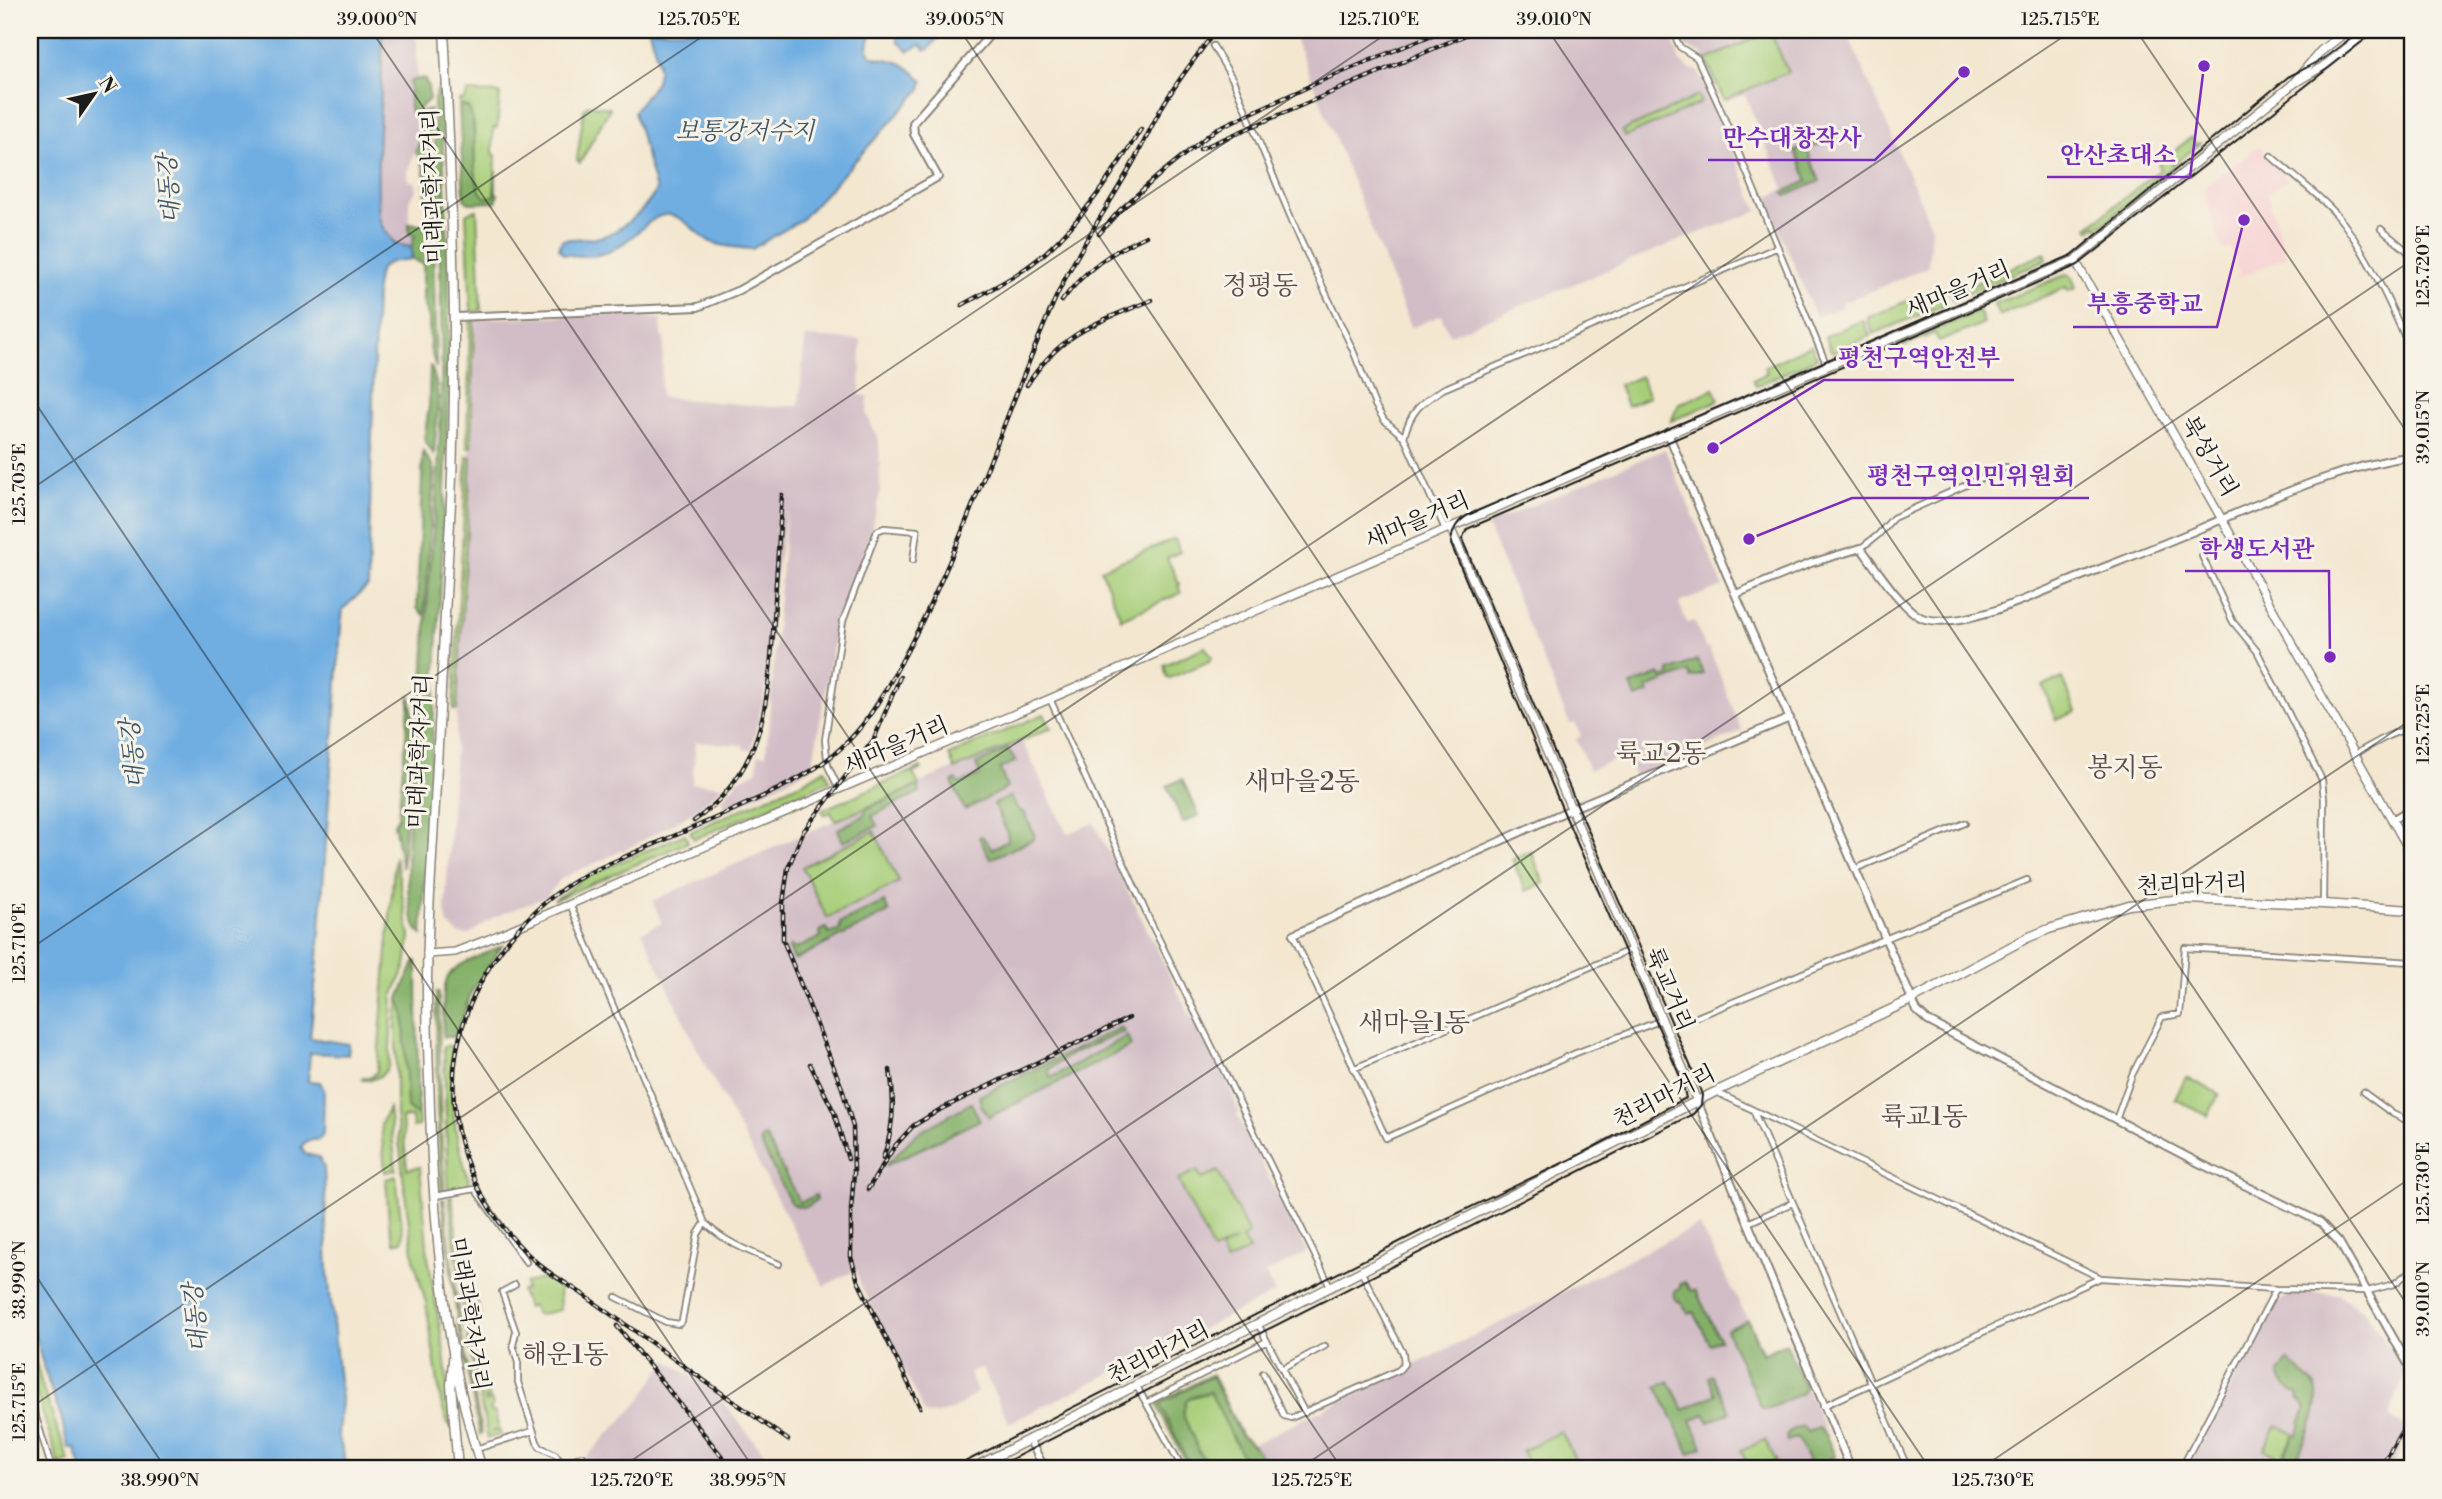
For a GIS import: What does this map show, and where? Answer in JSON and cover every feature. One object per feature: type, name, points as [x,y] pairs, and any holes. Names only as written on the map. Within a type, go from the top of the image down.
[{"type":"main road","name":"미래과학자거리","points":[[444,30],[455,317],[451,498],[427,954],[428,1059],[438,1241],[454,1348],[482,1469]]},
{"type":"main road","points":[[2293,84],[2320,51],[2348,30]]},
{"type":"main road","name":"새마을거리","points":[[427,954],[455,952],[570,904],[2075,260],[2293,84],[2325,65],[2370,30]]},
{"type":"main road","name":"북성거리","points":[[2075,260],[2412,855]]},
{"type":"main road","name":"륙교거리","points":[[1447,528],[1572,808],[1697,1101]]},
{"type":"main road","name":"천리마거리","points":[[971,1469],[1715,1092],[1911,1000],[2027,938],[2076,919],[2155,901],[2210,898],[2412,910]]},
{"type":"main road","points":[[454,1348],[451,1385],[458,1469]]},
{"type":"street","points":[[455,317],[698,307],[739,290],[939,177],[914,134],[913,123],[994,30]]},
{"type":"street","points":[[1673,30],[1680,47],[1697,58],[1720,108],[1827,366]]},
{"type":"street","points":[[1213,46],[1233,80],[1299,237],[1352,348],[1375,405],[1384,420],[1404,437],[1447,528]]},
{"type":"street","points":[[2271,156],[2336,215],[2362,253],[2395,313],[2412,353]]},
{"type":"street","points":[[2381,229],[2412,255]]},
{"type":"street","points":[[1404,437],[1408,420],[1416,409],[1443,389],[1777,247]]},
{"type":"street","points":[[1668,433],[1917,1011],[1928,1021],[2116,1120],[2320,1222],[2339,1242],[2412,1371]]},
{"type":"street","points":[[1861,548],[1892,590],[1913,611],[1921,618],[1938,620],[1991,611],[2325,477],[2380,461],[2412,456]]},
{"type":"street","points":[[1736,594],[1811,563],[1861,548],[1878,536],[1893,518],[2006,467]]},
{"type":"street","points":[[839,790],[828,766],[825,740],[843,621],[877,531],[884,528],[917,531],[912,560]]},
{"type":"street","points":[[2202,556],[2233,622],[2257,650],[2322,780],[2323,904]]},
{"type":"street","points":[[1050,699],[1149,919],[1330,1287]]},
{"type":"street","points":[[1663,1020],[1576,1053],[1386,1138],[1293,935],[1572,808],[1790,718]]},
{"type":"street","points":[[2356,754],[2412,726]]},
{"type":"street","points":[[2392,820],[2412,808]]},
{"type":"street","points":[[1855,870],[1965,822]]},
{"type":"street","points":[[1697,1017],[2027,880]]},
{"type":"street","points":[[570,904],[705,1223],[732,1243],[779,1264]]},
{"type":"street","points":[[2116,1120],[2132,1075],[2162,1017],[2180,1014],[2185,948],[2412,962]]},
{"type":"street","points":[[1353,1069],[1632,949]]},
{"type":"street","points":[[1715,1092],[2101,1278],[2276,1289],[2368,1291],[2394,1284],[2412,1270]]},
{"type":"street","points":[[2363,1092],[2393,1114],[2412,1123]]},
{"type":"street","name":"륙교거리","points":[[1697,1101],[1851,1469]]},
{"type":"street","points":[[1752,1110],[1908,1469]]},
{"type":"street","points":[[434,1196],[475,1189],[526,1262]]},
{"type":"street","points":[[1747,1224],[1792,1203]]},
{"type":"street","points":[[616,1297],[666,1322],[679,1324],[682,1321],[698,1234],[705,1223]]},
{"type":"street","points":[[1263,1373],[1284,1416],[1291,1418],[1399,1370],[1404,1364],[1403,1353],[1361,1271]]},
{"type":"street","points":[[1823,1406],[2101,1278]]},
{"type":"street","points":[[515,1285],[502,1292],[516,1332],[513,1345],[518,1363],[517,1382],[533,1431],[541,1447],[555,1454],[562,1463],[583,1456]]},
{"type":"street","points":[[2181,1469],[2276,1289]]},
{"type":"street","points":[[1258,1323],[1305,1413]]},
{"type":"street","points":[[1146,1403],[1267,1341]]},
{"type":"street","points":[[1282,1369],[1325,1346]]},
{"type":"street","points":[[1136,1385],[1183,1469]]},
{"type":"street","points":[[30,1398],[52,1469]]},
{"type":"street","points":[[476,1449],[533,1431]]},
{"type":"street","points":[[1029,1439],[1045,1469]]},
{"type":"shaded area","points":[[382,30],[414,30],[417,43],[417,80],[410,81],[409,96],[410,111],[421,112],[421,139],[407,171],[409,181],[416,182],[416,190],[409,201],[409,233],[415,234],[411,247],[395,244],[379,217],[377,157]]},
{"type":"shaded area","points":[[1292,30],[1669,30],[1680,61],[1688,68],[1698,71],[1758,211],[1450,335],[1441,315],[1411,328]]},
{"type":"shaded area","points":[[1678,30],[1846,30],[1931,226],[1928,267],[1842,303],[1842,307],[1816,317],[1773,215],[1767,210],[1763,200],[1784,189],[1745,95],[1723,102],[1701,54],[1685,46]]},
{"type":"shaded area","points":[[2259,146],[2288,180],[2267,193],[2286,257],[2240,277],[2231,248],[2223,250],[2202,188]]},
{"type":"shaded area","points":[[625,314],[661,319],[661,337],[664,338],[660,397],[772,407],[799,406],[805,337],[861,340],[860,395],[868,396],[867,415],[879,441],[880,493],[868,543],[838,617],[812,768],[727,810],[722,800],[738,780],[757,771],[758,754],[766,754],[787,504],[772,601],[769,675],[751,750],[743,749],[743,745],[696,742],[692,783],[723,786],[696,810],[637,844],[562,878],[546,897],[492,918],[469,935],[459,934],[448,925],[445,911],[465,586],[474,319]]},
{"type":"shaded area","points":[[1665,449],[1723,586],[1679,603],[1687,623],[1694,621],[1706,649],[1709,648],[1742,731],[1635,777],[1626,755],[1589,770],[1576,739],[1581,736],[1575,723],[1570,725],[1487,525]]},
{"type":"shaded area","points":[[1022,741],[1067,834],[1094,823],[1193,1022],[1198,1021],[1227,1080],[1239,1113],[1237,1115],[1307,1253],[1265,1273],[1275,1293],[1009,1423],[982,1368],[969,1373],[977,1392],[961,1405],[944,1413],[926,1415],[860,1284],[856,1270],[824,1286],[702,1059],[642,932],[662,923],[652,901],[972,760]]},
{"type":"shaded area","points":[[1699,1225],[1768,1358],[1789,1348],[1842,1469],[1265,1469],[1247,1447]]},
{"type":"shaded area","points":[[2291,1294],[2339,1294],[2367,1314],[2406,1372],[2389,1417],[2409,1429],[2391,1469],[2188,1469],[2273,1305]]},
{"type":"shaded area","points":[[667,1360],[713,1390],[777,1469],[575,1469],[639,1402]]},
{"type":"green space","points":[[1770,31],[1788,72],[1724,100],[1706,60]]},
{"type":"green space","points":[[424,78],[429,99],[416,112],[410,112],[410,81]]},
{"type":"green space","points":[[438,88],[449,266],[449,358],[444,524],[422,935],[413,920],[407,862],[440,427],[442,363],[434,100]]},
{"type":"green space","points":[[467,92],[500,93],[497,128],[493,128],[493,152],[496,156],[494,196],[486,198],[481,193],[476,175],[473,119],[469,108],[459,104],[459,100],[462,101],[466,97]]},
{"type":"green space","points":[[1698,96],[1701,103],[1625,137],[1622,131]]},
{"type":"green space","points":[[459,104],[469,108],[474,133],[476,175],[481,192],[486,198],[494,196],[496,171],[496,202],[469,203],[464,199]]},
{"type":"green space","points":[[588,105],[610,108],[580,163],[577,160],[584,109]]},
{"type":"green space","points":[[430,110],[431,215],[428,216],[424,168],[416,151],[421,139],[421,112]]},
{"type":"green space","points":[[1846,129],[1847,132],[1807,150],[1820,181],[1786,196],[1784,192],[1808,181],[1795,151]]},
{"type":"green space","points":[[2192,137],[2197,145],[2202,142],[2175,164],[2172,158],[2169,158],[2174,165],[2098,228],[2096,225],[2090,230],[2088,227],[2161,169],[2158,163]]},
{"type":"green space","points":[[477,210],[481,311],[471,311],[466,214]]},
{"type":"green space","points":[[409,223],[428,226],[433,235],[436,368],[430,348],[429,318],[423,301],[423,264],[412,259],[411,247],[415,235],[409,234]]},
{"type":"green space","points":[[2045,253],[2047,259],[1953,300],[1949,289],[1958,291]]},
{"type":"green space","points":[[2068,274],[2076,288],[2068,291],[2066,287],[1999,316],[1994,304]]},
{"type":"green space","points":[[1937,288],[1944,305],[1873,334],[1867,318]]},
{"type":"green space","points":[[1979,311],[1984,323],[1939,342],[1935,333],[1904,346],[1903,343]]},
{"type":"green space","points":[[474,319],[471,447],[467,447],[470,322]]},
{"type":"green space","points":[[1863,320],[1870,336],[1831,351],[1825,336]]},
{"type":"green space","points":[[1811,345],[1817,358],[1756,386],[1753,380],[1767,373],[1765,367]]},
{"type":"green space","points":[[430,365],[438,398],[434,455],[424,439],[429,407]]},
{"type":"green space","points":[[1641,376],[1649,397],[1627,406],[1619,385]]},
{"type":"green space","points":[[1714,389],[1719,400],[1671,421],[1679,404]]},
{"type":"green space","points":[[423,451],[433,466],[434,476],[424,615],[417,608]]},
{"type":"green space","points":[[467,456],[471,457],[457,710],[453,710]]},
{"type":"green space","points":[[1175,539],[1180,552],[1167,558],[1181,593],[1121,619],[1101,569]]},
{"type":"green space","points":[[1205,647],[1212,656],[1210,661],[1167,677],[1164,665]]},
{"type":"green space","points":[[1698,660],[1703,674],[1691,678],[1688,672],[1647,688],[1649,693],[1636,698],[1631,685],[1660,674],[1662,678],[1670,675],[1669,671]]},
{"type":"green space","points":[[2063,678],[2076,712],[2056,720],[2043,686]]},
{"type":"green space","points":[[410,695],[413,717],[402,868],[394,824],[398,817]]},
{"type":"green space","points":[[1044,714],[1051,728],[955,769],[949,755]]},
{"type":"green space","points":[[1008,749],[1016,761],[1000,769],[1007,788],[965,810],[952,782],[956,780],[959,784],[980,775],[976,764]]},
{"type":"green space","points":[[921,767],[922,769],[913,773],[919,785],[835,821],[831,812],[824,815],[822,810]]},
{"type":"green space","points":[[825,769],[830,781],[694,839],[690,832],[805,781]]},
{"type":"green space","points":[[1182,779],[1199,815],[1183,823],[1167,786]]},
{"type":"green space","points":[[917,786],[920,792],[872,816],[877,826],[843,842],[838,829],[863,816],[866,809]]},
{"type":"green space","points":[[1010,796],[1019,811],[1024,812],[1034,839],[990,859],[979,837],[982,836],[992,849],[1008,841],[1007,832],[994,804]]},
{"type":"green space","points":[[874,831],[899,882],[827,918],[802,867]]},
{"type":"green space","points":[[685,834],[688,842],[554,900],[589,875]]},
{"type":"green space","points":[[1531,851],[1544,883],[1526,891],[1512,859]]},
{"type":"green space","points":[[395,856],[410,936],[406,966],[393,996],[389,1065],[378,1077],[362,1080],[363,1077],[372,1077],[377,1071]]},
{"type":"green space","points":[[884,902],[889,912],[794,960],[790,946],[796,949],[821,937],[820,931],[826,928],[829,934],[840,930],[840,923]]},
{"type":"green space","points":[[502,946],[472,991],[455,1037],[443,1037],[445,985],[448,976],[466,962]]},
{"type":"green space","points":[[415,961],[418,1116],[407,1108],[404,1013],[399,998]]},
{"type":"green space","points":[[436,992],[439,992],[444,1191],[441,1191],[437,1101]]},
{"type":"green space","points":[[399,998],[404,1013],[407,1108],[418,1116],[419,1126],[413,1127],[412,1117],[402,1118],[407,1169],[420,1167],[428,1257],[443,1345],[452,1424],[448,1425],[441,1403],[426,1303],[414,1260],[396,1114],[396,1019]]},
{"type":"green space","points":[[1121,1027],[1124,1032],[1073,1053],[1048,1070],[1051,1078],[1127,1036],[1131,1046],[989,1117],[981,1105],[979,1096]]},
{"type":"green space","points":[[444,1046],[452,1046],[454,1116],[470,1184],[448,1191]]},
{"type":"green space","points":[[2186,1077],[2219,1094],[2208,1116],[2175,1099]]},
{"type":"green space","points":[[971,1103],[980,1120],[885,1166],[916,1134]]},
{"type":"green space","points":[[389,1108],[396,1170],[385,1172],[381,1124]]},
{"type":"green space","points":[[765,1136],[800,1203],[816,1195],[817,1199],[811,1204],[801,1207],[790,1202],[760,1142]]},
{"type":"green space","points":[[1197,1170],[1202,1179],[1218,1171],[1249,1234],[1242,1238],[1249,1250],[1226,1262],[1220,1249],[1235,1241],[1213,1251],[1178,1180]]},
{"type":"green space","points":[[396,1176],[403,1236],[402,1241],[394,1243],[389,1222],[386,1179]]},
{"type":"green space","points":[[452,1196],[463,1289],[465,1297],[475,1294],[481,1315],[464,1321],[449,1197]]},
{"type":"green space","points":[[442,1199],[460,1326],[482,1434],[480,1435],[458,1326]]},
{"type":"green space","points":[[546,1278],[559,1287],[560,1310],[536,1315],[533,1306],[527,1308],[521,1291],[526,1289],[525,1283]]},
{"type":"green space","points":[[1685,1282],[1690,1290],[1696,1291],[1720,1340],[1710,1344],[1694,1312],[1689,1314],[1674,1297],[1680,1284]]},
{"type":"green space","points":[[1748,1320],[1762,1354],[1786,1343],[1805,1388],[1802,1393],[1766,1410],[1761,1407],[1726,1330]]},
{"type":"green space","points":[[468,1325],[481,1391],[488,1393],[490,1399],[485,1398],[486,1402],[491,1400],[493,1404],[490,1410],[495,1413],[500,1431],[493,1431],[500,1432],[501,1435],[488,1438],[465,1326]]},
{"type":"green space","points":[[30,1339],[42,1386],[69,1461],[59,1465],[30,1373]]},
{"type":"green space","points":[[2288,1360],[2315,1386],[2317,1404],[2292,1469],[2278,1469],[2294,1435],[2297,1436],[2307,1407],[2298,1399],[2299,1395],[2287,1387],[2279,1373]]},
{"type":"green space","points":[[1212,1374],[1247,1447],[1259,1457],[1265,1469],[1189,1469],[1156,1403]]},
{"type":"green space","points":[[1712,1375],[1730,1412],[1709,1422],[1704,1414],[1691,1420],[1703,1447],[1690,1454],[1657,1387],[1669,1381],[1684,1410],[1716,1394],[1708,1377]]},
{"type":"green space","points":[[1212,1376],[1240,1435],[1254,1446],[1268,1469],[1264,1469],[1258,1458],[1246,1464],[1210,1392],[1186,1400],[1183,1415],[1206,1466],[1210,1465],[1212,1469],[1191,1469],[1160,1404]]},
{"type":"green space","points":[[2277,1425],[2294,1434],[2281,1459],[2264,1449]]},
{"type":"green space","points":[[1803,1426],[1807,1432],[1819,1428],[1826,1436],[1835,1456],[1811,1469],[1794,1469],[1809,1462],[1797,1437],[1787,1441],[1786,1436],[1792,1430]]},
{"type":"green space","points":[[1561,1431],[1580,1469],[1531,1469],[1522,1451]]},
{"type":"green space","points":[[1765,1440],[1776,1461],[1760,1469],[1750,1469],[1741,1451]]},
{"type":"water","name":"대동강","points":[[30,30],[382,30],[379,217],[395,244],[411,247],[412,259],[387,264],[378,276],[368,586],[343,609],[341,626],[310,1038],[349,1044],[348,1055],[310,1053],[308,1081],[320,1082],[324,1090],[323,1133],[320,1139],[306,1141],[301,1147],[305,1154],[319,1157],[324,1168],[328,1273],[341,1400],[338,1435],[348,1469],[82,1469],[74,1447],[69,1448],[67,1444],[30,1317]]},
{"type":"water","name":"보통강저수지","points":[[649,30],[873,30],[869,53],[904,65],[923,81],[921,89],[801,220],[752,249],[714,243],[682,220],[664,215],[654,219],[623,244],[606,253],[587,256],[563,254],[559,248],[562,240],[596,238],[613,232],[639,213],[656,190],[634,112],[657,78],[657,57]]},
{"type":"water","points":[[896,30],[944,30],[929,49],[925,50],[921,45],[909,51],[898,42]]},
{"type":"tram line","points":[[951,1469],[1423,1230],[1571,1159],[1686,1098],[1682,1081],[1564,813],[1451,544],[1454,530],[1459,523],[1470,514],[2072,255],[2288,77],[2323,59],[2362,30]]},
{"type":"tram line","points":[[992,1469],[1693,1114],[1701,1105],[1702,1095],[1697,1081],[1464,544],[1462,539],[1467,529],[2078,265],[2377,30]]},
{"type":"railway","points":[[788,1440],[546,1270],[510,1235],[472,1176],[461,1144],[455,1110],[454,1075],[459,1040],[470,1005],[492,964],[520,926],[556,894],[595,870],[781,788],[832,755],[862,726],[902,660],[950,561],[1061,287],[1168,97],[1216,30]]},
{"type":"railway","points":[[1099,234],[1120,210],[1216,129],[1323,80],[1444,30]]},
{"type":"railway","points":[[1200,149],[1477,30]]},
{"type":"railway","points":[[962,305],[1026,268],[1045,253],[1073,225],[1141,129]]},
{"type":"railway","points":[[1062,301],[1100,262],[1146,236]]},
{"type":"railway","points":[[1027,385],[1040,367],[1067,341],[1097,323],[1152,300]]},
{"type":"railway","points":[[694,821],[718,801],[736,779],[759,731],[769,678],[782,495]]},
{"type":"railway","points":[[900,677],[874,739],[803,832],[788,868],[783,903],[783,940],[842,1088],[853,1127],[851,1257],[858,1281],[920,1407]]},
{"type":"railway","points":[[868,1189],[894,1147],[913,1126],[941,1109],[1129,1018]]},
{"type":"railway","points":[[810,1064],[834,1112],[848,1159]]},
{"type":"railway","points":[[883,1158],[892,1114],[890,1070]]},
{"type":"railway","points":[[617,1326],[732,1469]]},
{"type":"railway","points":[[2380,1469],[2412,1413]]},
{"type":"place","name":"안산초대소","points":[[2204,66]]},
{"type":"place","name":"만수대창작사","points":[[1964,72]]},
{"type":"place","name":"부흥중학교","points":[[2244,220]]},
{"type":"place","name":"평천구역안전부","points":[[1713,448]]},
{"type":"place","name":"평천구역인민위원회","points":[[1749,539]]},
{"type":"place","name":"학생도서관","points":[[2330,657]]},
{"type":"district","name":"정평동","points":[[1260,285]]},
{"type":"district","name":"륙교2동","points":[[1661,753]]},
{"type":"district","name":"봉지동","points":[[2125,767]]},
{"type":"district","name":"새마을2동","points":[[1302,781]]},
{"type":"district","name":"새마을1동","points":[[1414,1022]]},
{"type":"district","name":"륙교1동","points":[[1924,1116]]},
{"type":"district","name":"해운1동","points":[[565,1354]]}]
